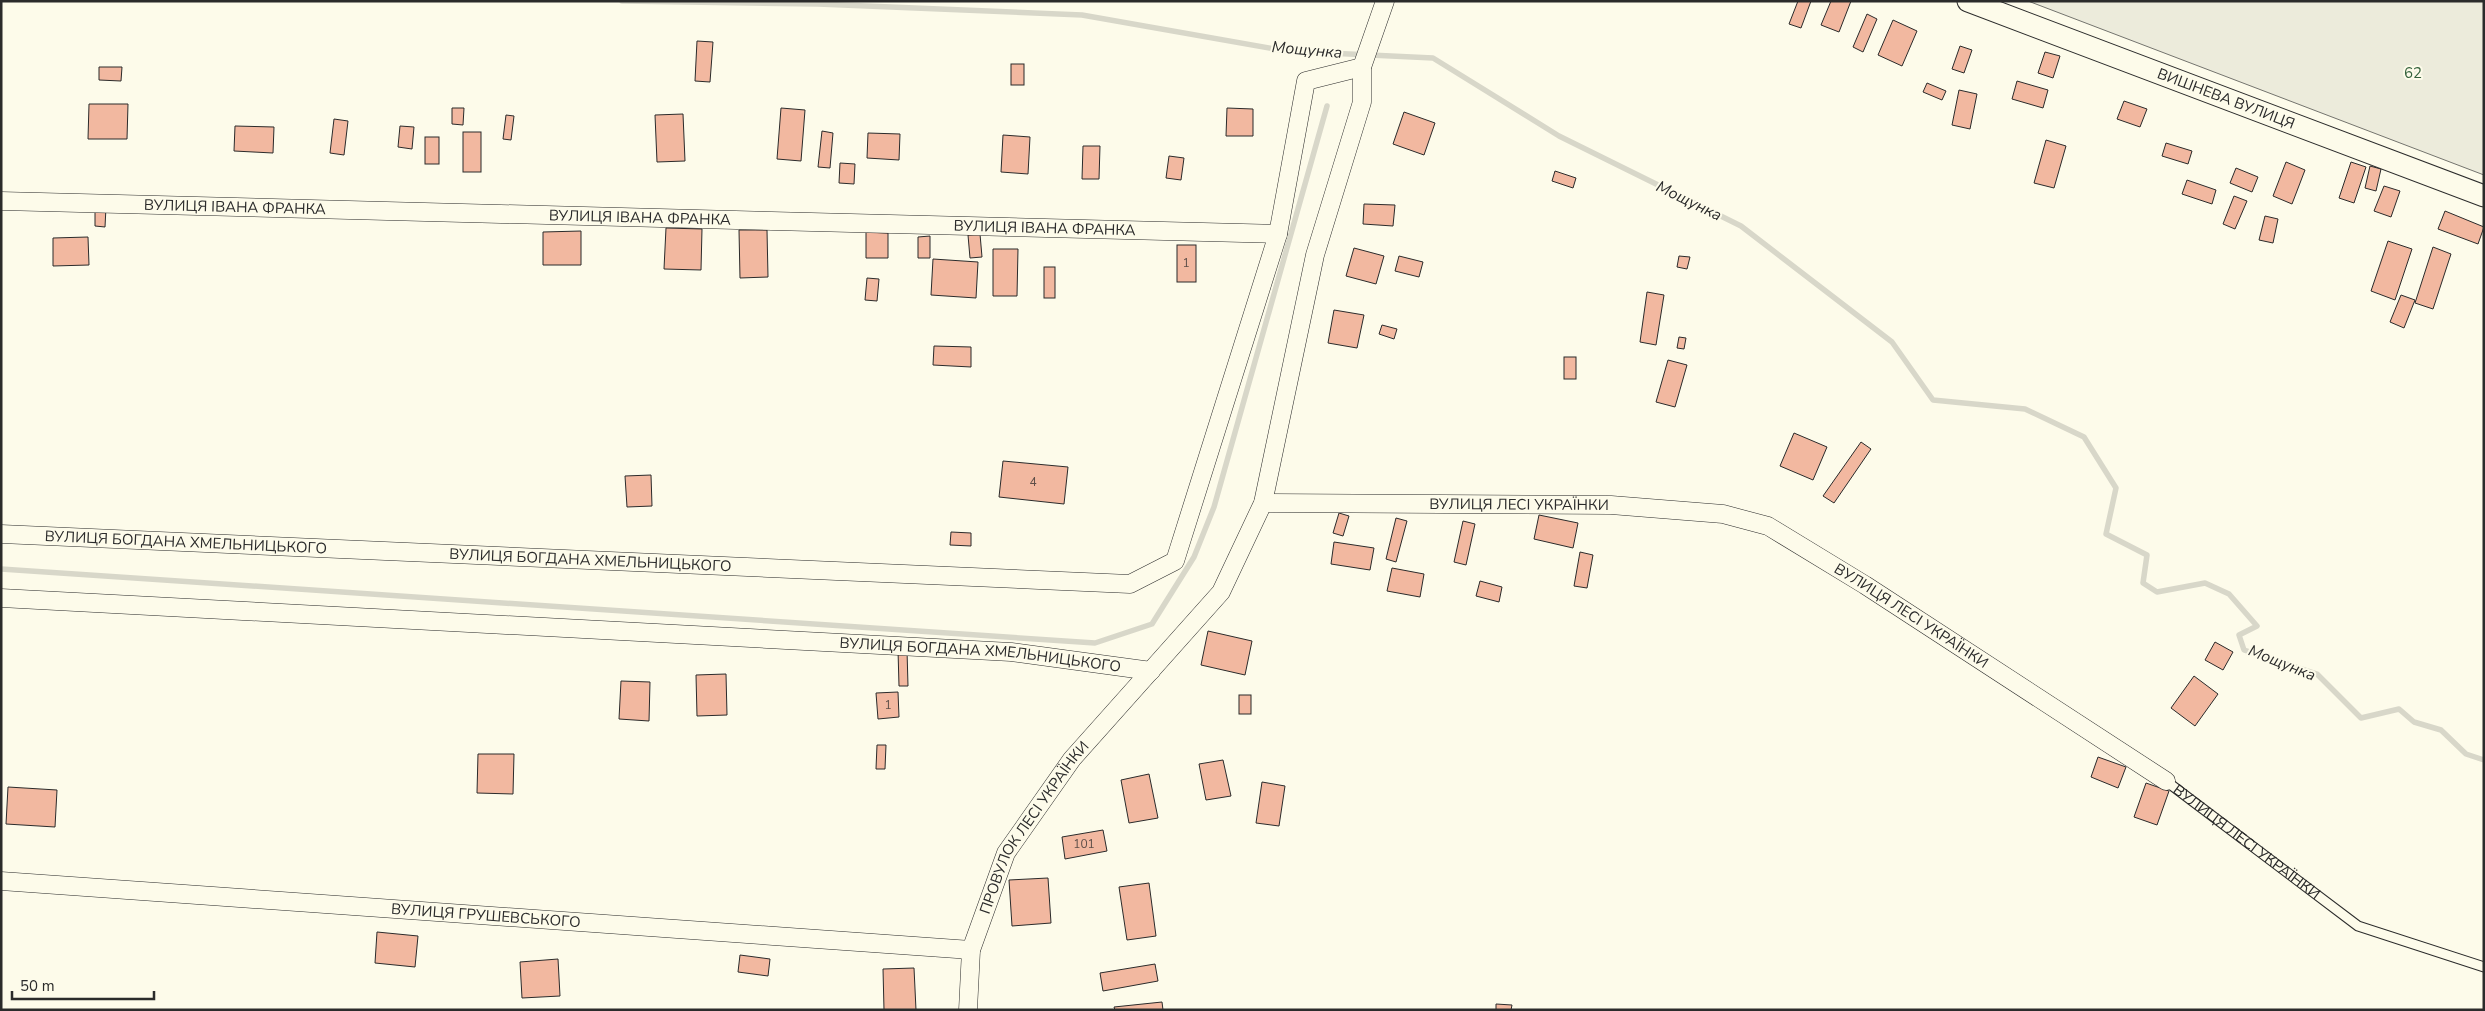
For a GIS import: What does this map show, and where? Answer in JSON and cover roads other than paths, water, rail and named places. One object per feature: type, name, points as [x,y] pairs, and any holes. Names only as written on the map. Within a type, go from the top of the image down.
[{"type":"street","points":[[1151,671],[1221,592],[1263,503],[1315,255],[1362,102],[1362,67],[1385,1]]},
{"type":"street","name":"ВИШНЕВА ВУЛИЦЯ","points":[[1968,1],[2484,196]]},
{"type":"street","points":[[1278,234],[1306,81],[1362,67]]},
{"type":"street","name":"ВУЛИЦЯ ІВАНА ФРАНКА","points":[[1,202],[1278,234]]},
{"type":"street","name":"ВУЛИЦЯ БОГДАНА ХМЕЛЬНИЦЬКОГО","points":[[1,534],[1130,584],[1175,561],[1278,234]]},
{"type":"street","name":"ВУЛИЦЯ ЛЕСІ УКРАЇНКИ","points":[[1263,503],[1611,505],[1723,514],[1768,526],[1865,584],[2166,780]]},
{"type":"street","name":"ВУЛИЦЯ БОГДАНА ХМЕЛЬНИЦЬКОГО","points":[[1,598],[1011,652],[1151,671]]},
{"type":"street","name":"ПРОВУЛОК ЛЕСІ УКРАЇНКИ","points":[[968,1010],[971,950],[1006,853],[1072,759],[1151,671]]},
{"type":"street","name":"ВУЛИЦЯ ГРУШЕВСЬКОГО","points":[[1,882],[971,950]]},
{"type":"lane","name":"ВУЛИЦЯ ЛЕСІ УКРАЇНКИ","points":[[2166,780],[2358,926],[2484,967]]},
{"type":"waterway","name":"Мощунка","points":[[622,1],[818,4],[1082,15],[1286,51],[1433,58],[1559,136],[1741,226],[1892,342],[1933,400],[2025,409],[2084,437],[2116,488],[2106,534],[2147,555],[2143,583],[2157,592],[2205,583],[2229,594],[2257,626],[2239,635],[2244,650],[2317,674],[2361,718],[2399,709],[2414,722],[2441,730],[2466,754],[2484,760]]},
{"type":"waterway","points":[[1,569],[1095,643],[1152,624],[1194,557],[1214,507],[1327,106]]},
{"type":"park label","name":"62","points":[[2413,73]]}]
